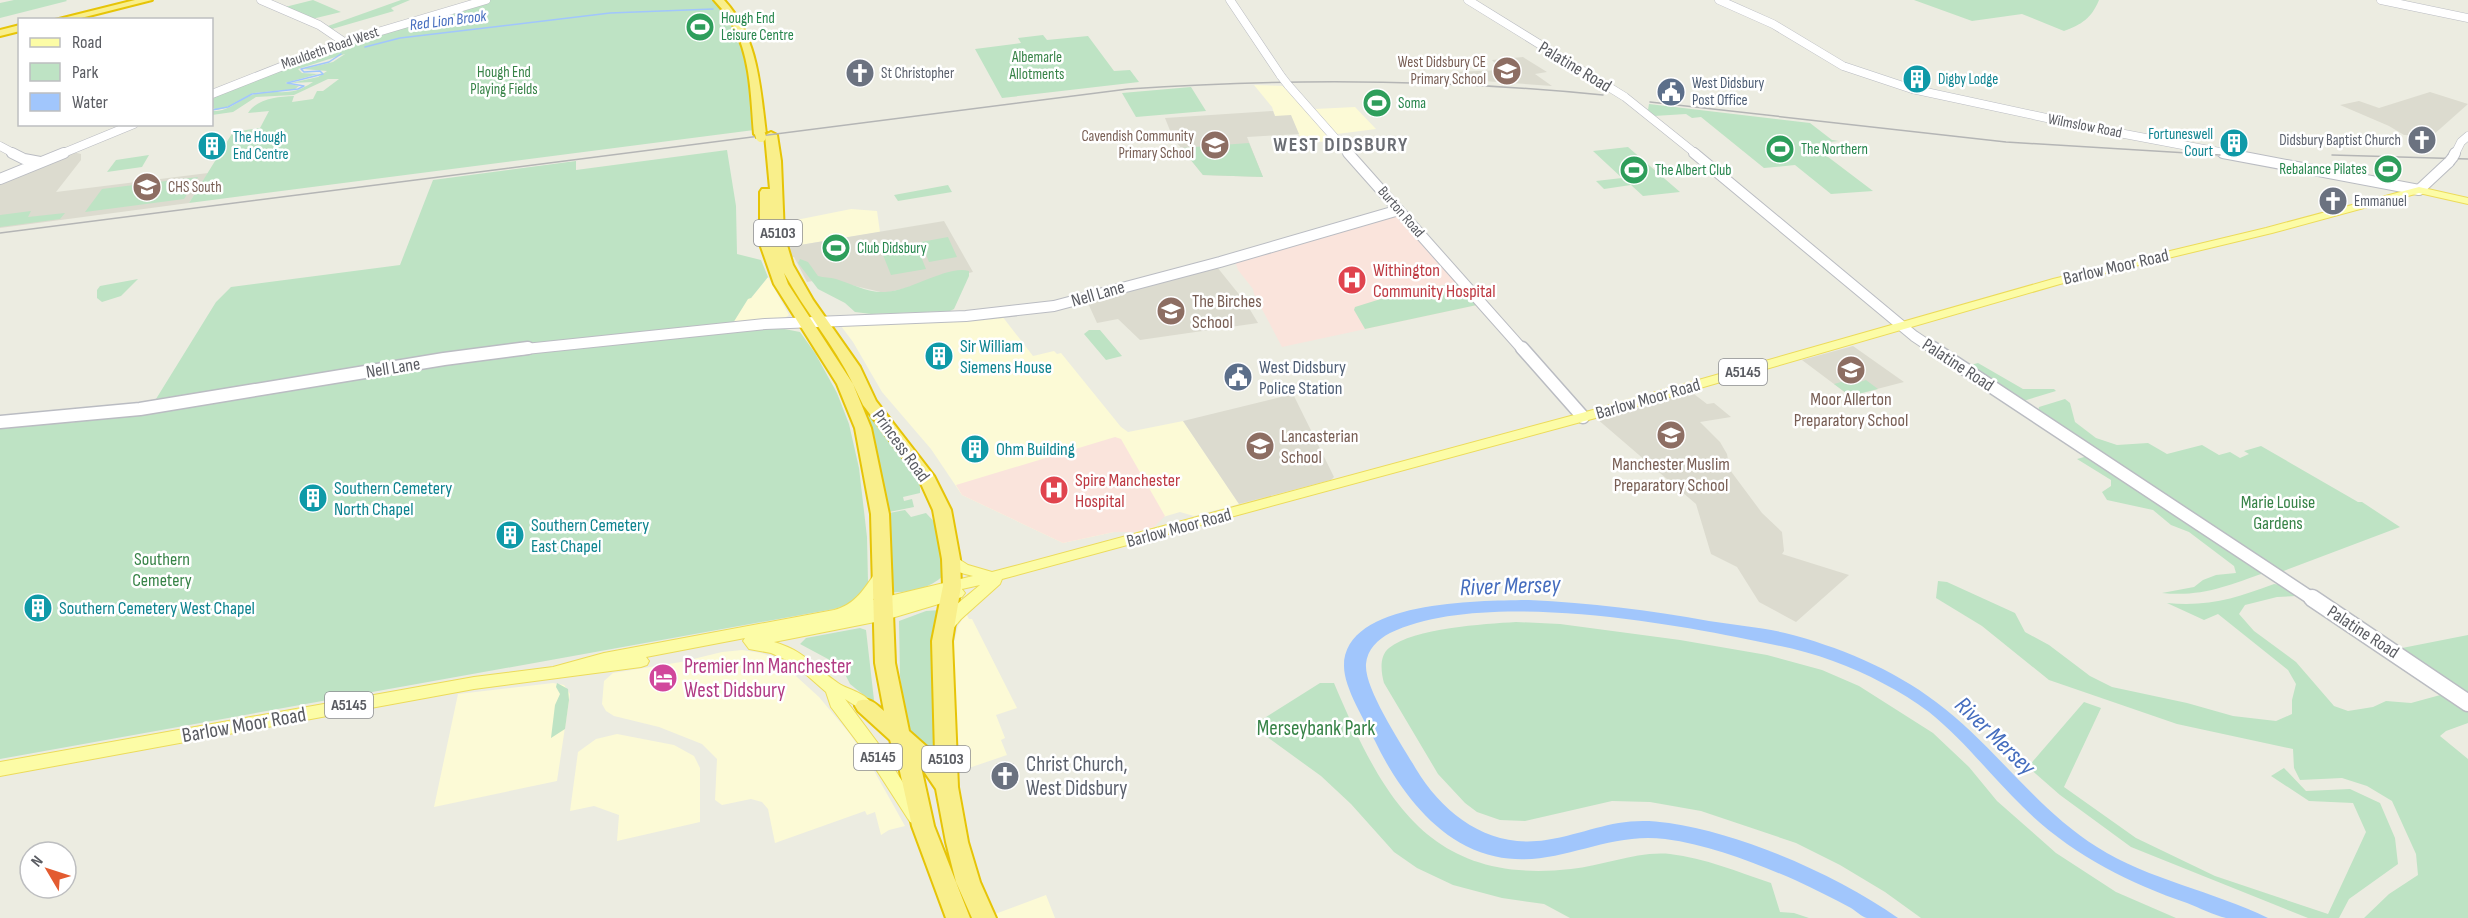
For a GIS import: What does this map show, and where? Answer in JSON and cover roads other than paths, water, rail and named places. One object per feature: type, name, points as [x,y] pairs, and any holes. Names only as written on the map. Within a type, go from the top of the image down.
[{"type":"highway","points":[[68,18],[147,0]]},
{"type":"highway","name":"Princess Road","points":[[719,0],[734,14],[746,42],[766,135]]},
{"type":"highway","name":"Princess Road","points":[[729,0],[746,20],[756,42],[766,135],[765,163],[779,243],[809,318],[846,384],[863,428],[879,505],[885,663],[899,734],[910,767],[923,826],[958,918]]},
{"type":"highway","points":[[0,33],[18,28]]},
{"type":"highway","name":"Princess Road","points":[[773,216],[767,244],[781,284],[852,367],[869,402],[926,476],[942,510],[951,559],[951,591],[944,628],[942,685],[947,787],[957,842],[968,882],[984,918]]},
{"type":"highway","name":"A5103","points":[[866,706],[926,758],[947,787]]},
{"type":"main road","name":"Barlow Moor Road","points":[[0,769],[477,683],[559,671],[604,659],[774,633],[884,609],[1015,571],[1583,417],[2057,281],[2268,231],[2419,190]]},
{"type":"main road","name":"Wilmslow Road","points":[[2419,190],[2468,201]]},
{"type":"main road","points":[[951,559],[970,572],[995,577]]},
{"type":"main road","name":"A5145","points":[[834,615],[864,600],[882,574]]},
{"type":"main road","name":"A5145","points":[[944,628],[995,577]]},
{"type":"main road","name":"Barlow Moor Road","points":[[559,671],[593,670],[741,643],[834,615],[884,609]]},
{"type":"main road","name":"A5145","points":[[774,633],[790,645],[799,659],[834,689],[849,694],[866,706]]},
{"type":"main road","name":"A5145","points":[[741,643],[774,648],[799,659]]},
{"type":"main road","name":"A5145","points":[[834,689],[837,703],[871,747],[923,826]]},
{"type":"street","points":[[261,0],[319,25],[342,41]]},
{"type":"street","name":"Mauldeth Road West","points":[[213,89],[342,41],[475,0]]},
{"type":"street","name":"Mauldeth Road West","points":[[213,94],[342,41],[486,0]]},
{"type":"street","name":"Burton Road","points":[[1230,0],[1288,85],[1583,417]]},
{"type":"street","name":"Palatine Road","points":[[1468,0],[1649,114],[1902,326],[2468,703]]},
{"type":"street","name":"Wilmslow Road","points":[[1719,0],[1773,24],[1843,66],[1912,89],[2159,141],[2419,190]]},
{"type":"street","points":[[2381,0],[2468,18]]},
{"type":"street","points":[[0,179],[118,126]]},
{"type":"street","points":[[0,174],[129,126]]},
{"type":"street","points":[[2419,190],[2451,159],[2461,142],[2468,136]]},
{"type":"street","points":[[0,146],[20,156],[41,160]]},
{"type":"street","points":[[2392,184],[2403,188],[2404,194]]},
{"type":"street","name":"Nell Lane","points":[[0,422],[140,410],[468,356],[787,323],[809,318],[966,316],[1058,305],[1293,242],[1399,210]]},
{"type":"water","points":[[1529,600],[1619,608],[1766,629],[1805,638],[1864,660],[1902,679],[1936,702],[1977,737],[2054,814],[2097,847],[2159,877],[2268,918],[2226,918],[2216,915],[2121,876],[2079,852],[2023,807],[1954,734],[1929,712],[1883,683],[1858,671],[1785,647],[1698,630],[1609,617],[1561,613],[1467,614],[1426,621],[1381,638],[1368,654],[1366,664],[1371,688],[1385,717],[1416,769],[1440,801],[1454,814],[1487,834],[1525,841],[1563,837],[1635,821],[1698,828],[1788,858],[1847,887],[1898,918],[1867,918],[1779,873],[1698,845],[1665,839],[1639,838],[1543,858],[1519,859],[1493,856],[1466,846],[1451,837],[1424,814],[1401,786],[1356,704],[1347,684],[1344,666],[1350,644],[1367,628],[1391,616],[1420,608],[1451,604]]},
{"type":"waterway","name":"Red Lion Brook","points":[[365,47],[400,38],[610,13],[713,9]]},
{"type":"waterway","points":[[213,110],[228,107],[252,94],[298,89],[304,86],[287,83],[323,74],[320,71],[304,72],[301,69],[329,62],[341,54]]},
{"type":"tram line","points":[[0,233],[1128,89],[1247,83],[1366,82],[1484,86],[1603,95]]},
{"type":"tram line","points":[[1650,102],[2006,142],[2220,155]]},
{"type":"tram line","points":[[2332,155],[2468,159]]},
{"type":"place","name":"Hough End Leisure Centre","points":[[700,27]]},
{"type":"place","name":"West Didsbury CE Primary School","points":[[1507,71]]},
{"type":"place","name":"St Christopher","points":[[860,73]]},
{"type":"place","name":"Digby Lodge","points":[[1917,79]]},
{"type":"place","name":"West Didsbury Post Office","points":[[1671,92]]},
{"type":"place","name":"Soma","points":[[1377,103]]},
{"type":"place","name":"Didsbury Baptist Church","points":[[2422,140]]},
{"type":"place","name":"Fortuneswell Court","points":[[2234,143]]},
{"type":"place","name":"Cavendish Community Primary School","points":[[1215,145]]},
{"type":"place","name":"The Hough End Centre","points":[[212,146]]},
{"type":"place","name":"The Northern","points":[[1780,149]]},
{"type":"place","name":"Rebalance Pilates","points":[[2388,169]]},
{"type":"place","name":"The Albert Club","points":[[1634,170]]},
{"type":"place","name":"CHS South","points":[[147,187]]},
{"type":"place","name":"Emmanuel","points":[[2333,201]]},
{"type":"place","name":"Club Didsbury","points":[[836,248]]},
{"type":"place","name":"Withington Community Hospital","points":[[1352,280]]},
{"type":"place","name":"The Birches School","points":[[1171,311]]},
{"type":"place","name":"Sir William Siemens House","points":[[939,356]]},
{"type":"place","name":"Moor Allerton Preparatory School","points":[[1851,370]]},
{"type":"place","name":"West Didsbury Police Station","points":[[1238,377]]},
{"type":"place","name":"Manchester Muslim Preparatory School","points":[[1671,435]]},
{"type":"place","name":"Lancasterian School","points":[[1260,446]]},
{"type":"place","name":"Ohm Building","points":[[975,449]]},
{"type":"place","name":"Spire Manchester Hospital","points":[[1054,490]]},
{"type":"place","name":"Southern Cemetery North Chapel","points":[[313,498]]},
{"type":"place","name":"Southern Cemetery East Chapel","points":[[510,535]]},
{"type":"place","name":"Southern Cemetery West Chapel","points":[[38,608]]},
{"type":"place","name":"Premier Inn Manchester West Didsbury","points":[[663,678]]},
{"type":"place","name":"Christ Church, West Didsbury","points":[[1005,776]]},
{"type":"district","name":"WEST DIDSBURY","points":[[1341,145]]},
{"type":"park label","name":"Albemarle Allotments","points":[[1037,66]]},
{"type":"park label","name":"Hough End Playing Fields","points":[[504,80]]},
{"type":"park label","name":"Marie Louise Gardens","points":[[2278,512]]},
{"type":"park label","name":"Southern Cemetery","points":[[162,569]]},
{"type":"park label","name":"Merseybank Park","points":[[1316,728]]},
{"type":"water label","name":"River Mersey","points":[[1510,586]]},
{"type":"water label","name":"River Mersey","points":[[1995,736]]}]
